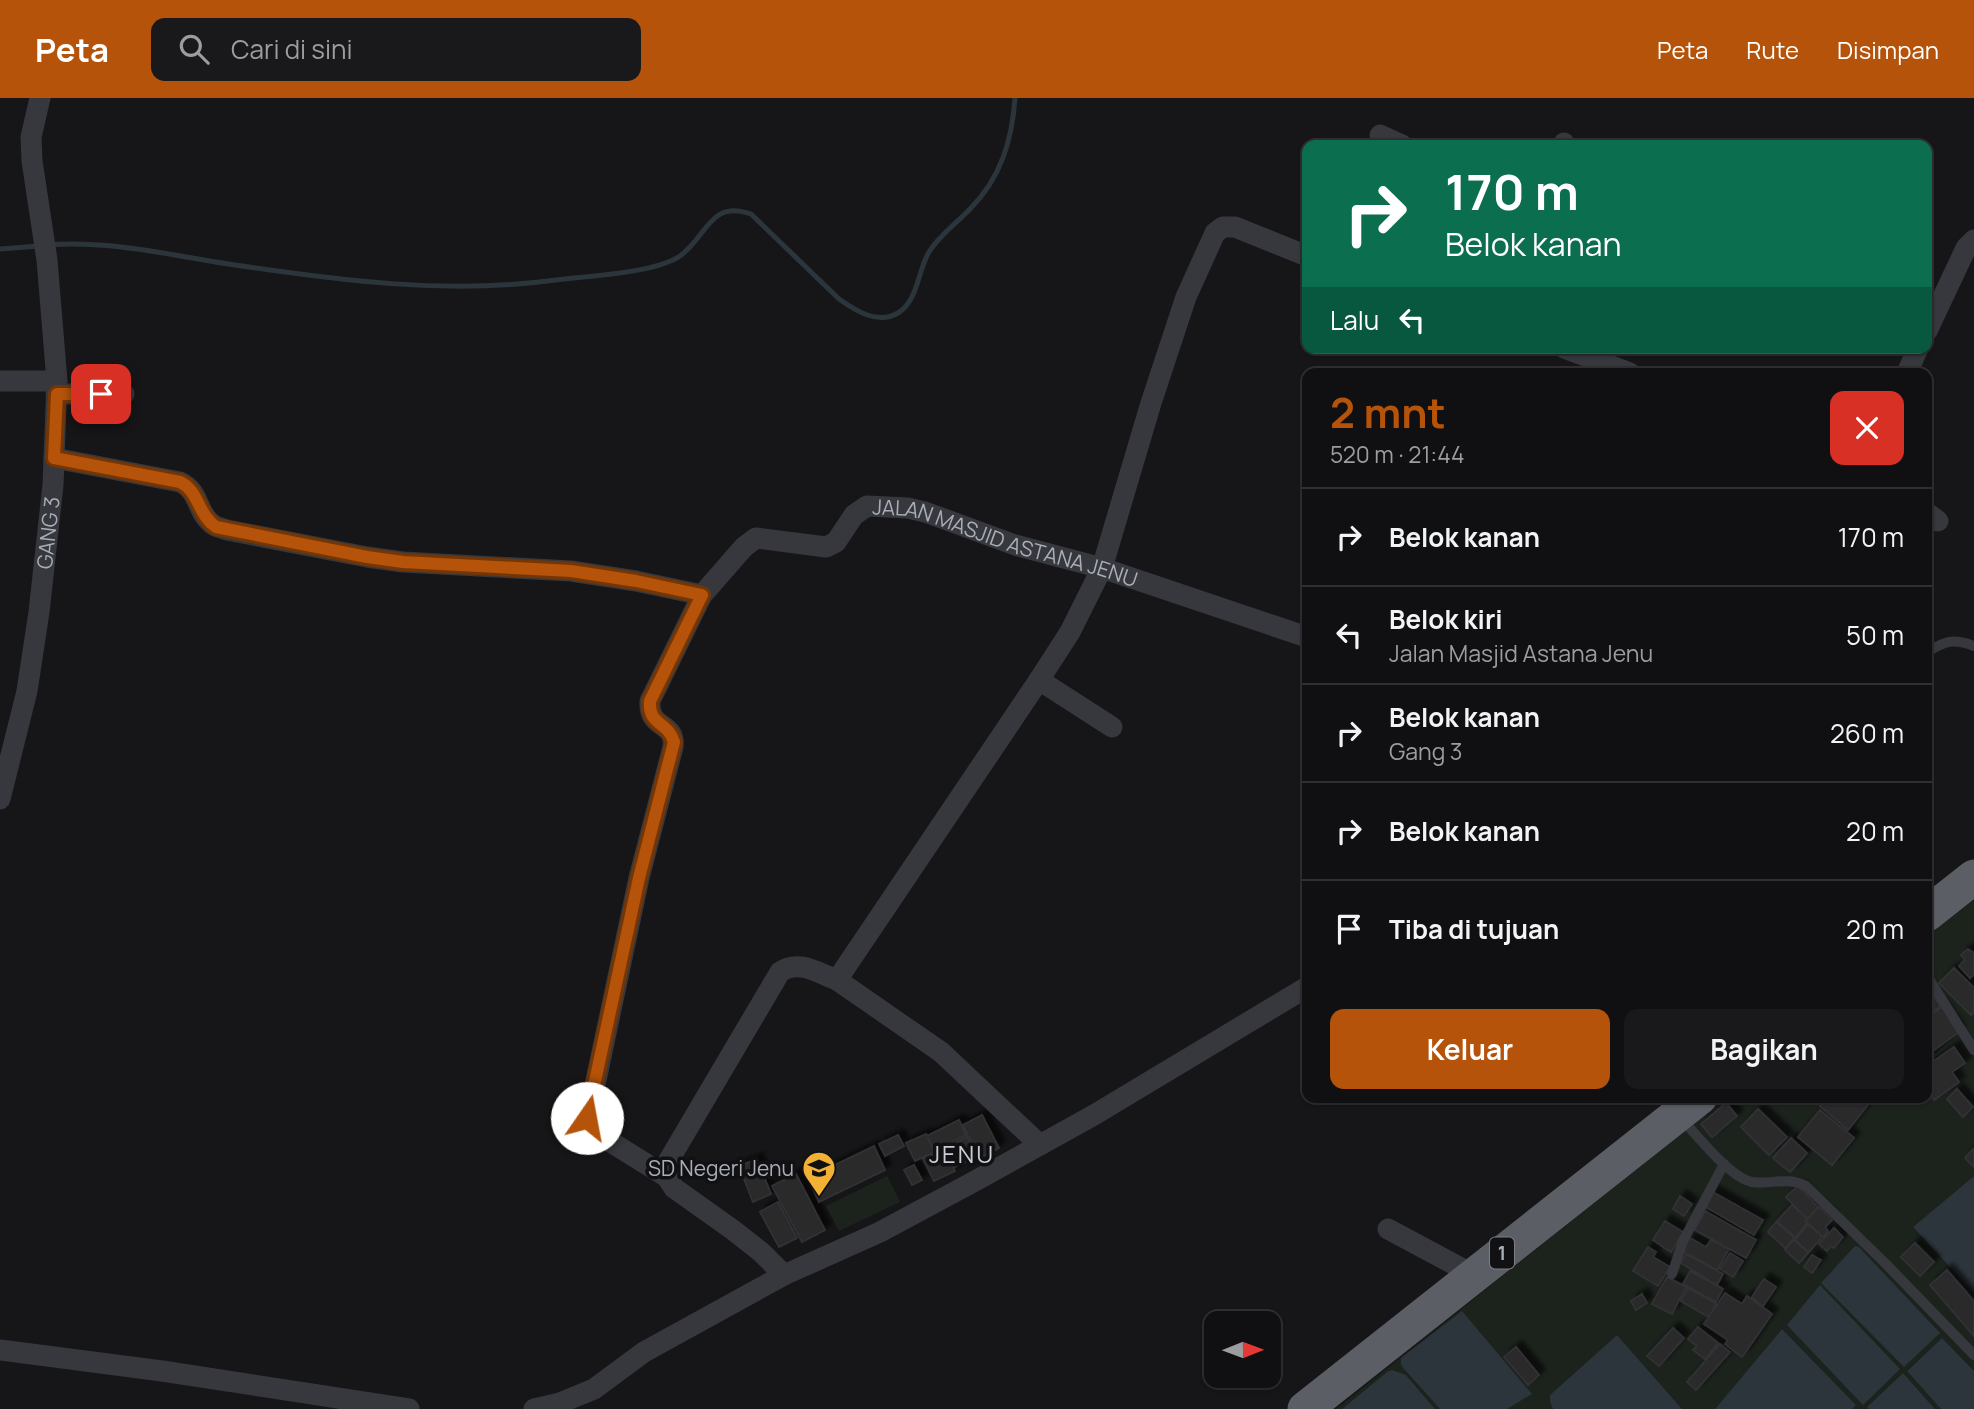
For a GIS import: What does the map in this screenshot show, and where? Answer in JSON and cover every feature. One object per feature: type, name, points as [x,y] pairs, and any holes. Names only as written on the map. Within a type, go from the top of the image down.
[{"type":"highway","points":[[1932,910],[1974,877]]},
{"type":"highway","name":"1","points":[[1305,1409],[1689,1106]]},
{"type":"street","name":"GANG 3","points":[[1,794],[29,678],[42,587],[54,458],[57,388],[47,260],[32,161],[31,137],[40,98]]},
{"type":"street","points":[[1380,135],[1391,140]]},
{"type":"street","points":[[837,980],[1070,632],[1102,568],[1151,403],[1186,298],[1215,233],[1223,227],[1235,227],[1302,254]]},
{"type":"street","points":[[1932,320],[1966,248],[1974,240]]},
{"type":"street","points":[[1580,354],[1617,368]]},
{"type":"street","points":[[0,381],[124,394]]},
{"type":"street","points":[[54,458],[180,482],[188,486],[194,494],[209,522],[227,530],[403,562],[571,571],[702,595],[650,701],[650,713],[671,731],[674,742],[639,878],[587,1118],[590,1127],[598,1134],[667,1177],[674,1188],[742,1237],[784,1275]]},
{"type":"street","name":"JALAN MASJID ASTANA JENU","points":[[702,595],[744,547],[756,538],[814,547],[831,546],[854,515],[867,506],[894,506],[925,512],[1015,545],[1102,568],[1302,635]]},
{"type":"street","points":[[1039,680],[1112,727]]},
{"type":"street","points":[[667,1177],[669,1160],[780,972],[789,966],[803,966],[837,980],[941,1052],[1040,1145]]},
{"type":"street","points":[[534,1409],[560,1403],[594,1389],[644,1352],[784,1275],[880,1232],[1040,1145],[1302,989]]},
{"type":"street","points":[[1388,1229],[1474,1275]]},
{"type":"street","points":[[0,1350],[162,1371],[409,1409]]},
{"type":"lane","points":[[1932,650],[1952,640],[1974,646]]},
{"type":"lane","points":[[1932,984],[1974,1050]]},
{"type":"lane","points":[[1689,1106],[1724,1164],[1741,1178],[1753,1182],[1787,1180],[1805,1186],[1886,1264],[1974,1355]]},
{"type":"lane","points":[[1672,1274],[1687,1232],[1724,1164]]},
{"type":"shaded area","points":[[1974,900],[1974,1176],[1913,1227],[1974,1293],[1974,1371],[1942,1338],[1907,1370],[1941,1409],[1935,1409],[1903,1373],[1867,1407],[1869,1409],[1852,1409],[1856,1405],[1782,1329],[1715,1409],[1682,1409],[1617,1335],[1550,1395],[1553,1409],[1507,1409],[1531,1394],[1462,1312],[1401,1360],[1403,1368],[1440,1409],[1435,1409],[1406,1375],[1387,1372],[1342,1409],[1336,1409],[1719,1103],[1932,1103],[1932,1057],[1961,1031],[1932,990],[1932,931]]},
{"type":"shaded area","points":[[887,1176],[900,1202],[839,1231],[826,1206]]},
{"type":"shaded area","points":[[1974,1176],[1974,1293],[1913,1227]]},
{"type":"shaded area","points":[[1855,1246],[1859,1247],[1940,1333],[1904,1367],[1821,1283]]},
{"type":"shaded area","points":[[1820,1285],[1900,1369],[1863,1405],[1787,1325]]},
{"type":"shaded area","points":[[1462,1311],[1532,1394],[1507,1409],[1440,1409],[1403,1368],[1401,1358]]},
{"type":"shaded area","points":[[1782,1329],[1856,1405],[1852,1409],[1715,1409]]},
{"type":"shaded area","points":[[1617,1335],[1682,1409],[1553,1409],[1550,1395]]},
{"type":"shaded area","points":[[1942,1338],[1974,1371],[1974,1409],[1941,1409],[1907,1371]]},
{"type":"shaded area","points":[[1392,1370],[1406,1375],[1435,1409],[1342,1409],[1387,1372]]},
{"type":"shaded area","points":[[1903,1373],[1935,1409],[1867,1407]]},
{"type":"building","points":[[1968,949],[1974,953],[1974,974],[1970,978],[1959,966],[1965,960],[1961,955]]},
{"type":"building","points":[[1954,968],[1974,988],[1974,1012],[1971,1015],[1939,983]]},
{"type":"building","points":[[1932,994],[1940,1006],[1932,1012]]},
{"type":"building","points":[[1942,1007],[1959,1032],[1932,1051],[1932,1014]]},
{"type":"building","points":[[1954,1047],[1965,1063],[1952,1072],[1959,1082],[1934,1100],[1932,1097],[1932,1062]]},
{"type":"building","points":[[1957,1089],[1973,1107],[1963,1117],[1947,1099]]},
{"type":"building","points":[[1726,1103],[1737,1116],[1712,1137],[1701,1124]]},
{"type":"building","points":[[1822,1103],[1869,1103],[1848,1130],[1820,1106]]},
{"type":"building","points":[[1758,1109],[1787,1137],[1769,1155],[1741,1127]]},
{"type":"building","points":[[1820,1110],[1854,1138],[1832,1165],[1798,1137]]},
{"type":"building","points":[[982,1115],[999,1148],[980,1158],[963,1125]]},
{"type":"building","points":[[959,1120],[966,1135],[934,1151],[927,1136]]},
{"type":"building","points":[[926,1134],[934,1152],[915,1161],[906,1143]]},
{"type":"building","points":[[898,1135],[904,1146],[885,1156],[879,1144]]},
{"type":"building","points":[[967,1137],[976,1157],[955,1167],[946,1148]]},
{"type":"building","points":[[1791,1138],[1807,1153],[1790,1172],[1773,1158]]},
{"type":"building","points":[[874,1146],[885,1170],[819,1202],[808,1178]]},
{"type":"building","points":[[944,1148],[955,1171],[934,1181],[923,1159]]},
{"type":"building","points":[[1974,1148],[1974,1167],[1965,1158]]},
{"type":"building","points":[[757,1159],[771,1194],[753,1202],[739,1166]]},
{"type":"building","points":[[914,1165],[922,1180],[912,1185],[904,1170]]},
{"type":"building","points":[[796,1174],[825,1230],[802,1242],[772,1186]]},
{"type":"building","points":[[1798,1186],[1818,1207],[1807,1219],[1786,1197]]},
{"type":"building","points":[[1711,1191],[1763,1220],[1754,1235],[1706,1207]]},
{"type":"building","points":[[1680,1196],[1692,1204],[1684,1216],[1673,1209]]},
{"type":"building","points":[[778,1202],[797,1238],[779,1247],[760,1212]]},
{"type":"building","points":[[1792,1205],[1807,1219],[1807,1223],[1795,1237],[1777,1221]]},
{"type":"building","points":[[1819,1207],[1832,1220],[1825,1227],[1828,1231],[1823,1237],[1806,1221]]},
{"type":"building","points":[[1705,1211],[1756,1240],[1746,1258],[1695,1230]]},
{"type":"building","points":[[1665,1221],[1683,1232],[1671,1252],[1653,1240]]},
{"type":"building","points":[[1776,1222],[1794,1238],[1785,1248],[1768,1232]]},
{"type":"building","points":[[1808,1224],[1822,1237],[1809,1252],[1795,1240]]},
{"type":"building","points":[[1834,1228],[1843,1237],[1834,1248],[1831,1246],[1827,1251],[1819,1244]]},
{"type":"building","points":[[1690,1238],[1706,1247],[1711,1240],[1729,1249],[1717,1270],[1683,1251]]},
{"type":"building","points":[[1794,1240],[1808,1253],[1799,1263],[1785,1250]]},
{"type":"building","points":[[1915,1243],[1934,1262],[1920,1276],[1901,1257]]},
{"type":"building","points":[[1648,1247],[1656,1252],[1653,1257],[1670,1267],[1658,1286],[1633,1271]]},
{"type":"building","points":[[1730,1253],[1743,1261],[1733,1277],[1720,1269]]},
{"type":"building","points":[[1686,1254],[1723,1274],[1717,1285],[1681,1263]]},
{"type":"building","points":[[1812,1255],[1821,1260],[1812,1273],[1804,1267]]},
{"type":"building","points":[[1947,1270],[1974,1301],[1974,1336],[1930,1285]]},
{"type":"building","points":[[1690,1271],[1723,1289],[1716,1302],[1683,1284]]},
{"type":"building","points":[[1667,1277],[1686,1287],[1672,1314],[1652,1304]]},
{"type":"building","points":[[1764,1279],[1776,1287],[1763,1306],[1752,1297]]},
{"type":"building","points":[[1688,1288],[1716,1304],[1709,1317],[1681,1301]]},
{"type":"building","points":[[1725,1293],[1742,1304],[1747,1296],[1772,1314],[1742,1357],[1725,1344],[1728,1340],[1704,1324]]},
{"type":"building","points":[[1642,1294],[1647,1303],[1636,1310],[1631,1301]]},
{"type":"building","points":[[1698,1327],[1718,1343],[1705,1359],[1693,1350],[1697,1346],[1688,1339]]},
{"type":"building","points":[[1673,1328],[1684,1338],[1659,1366],[1647,1356]]},
{"type":"building","points":[[1720,1344],[1730,1352],[1696,1390],[1687,1382]]},
{"type":"building","points":[[1516,1347],[1539,1375],[1528,1385],[1504,1357]]},
{"type":"waterway","points":[[48,245],[116,246],[269,270],[391,284],[515,284],[621,273],[669,262],[689,248],[710,222],[726,212],[737,211],[751,214],[839,299],[860,312],[883,318],[905,308],[933,246],[970,209],[990,184],[1008,143],[1015,98]]},
{"type":"waterway","points":[[0,249],[39,246]]},
{"type":"place","name":"SD Negeri Jenu","points":[[819,1198]]},
{"type":"district","name":"JENU","points":[[962,1153]]},
{"type":"route","points":[[101,394],[57,394],[54,458],[180,482],[188,486],[209,522],[216,527],[367,557],[403,562],[571,571],[702,595],[650,701],[650,713],[656,722],[671,731],[674,742],[639,878],[587,1118]]}]
